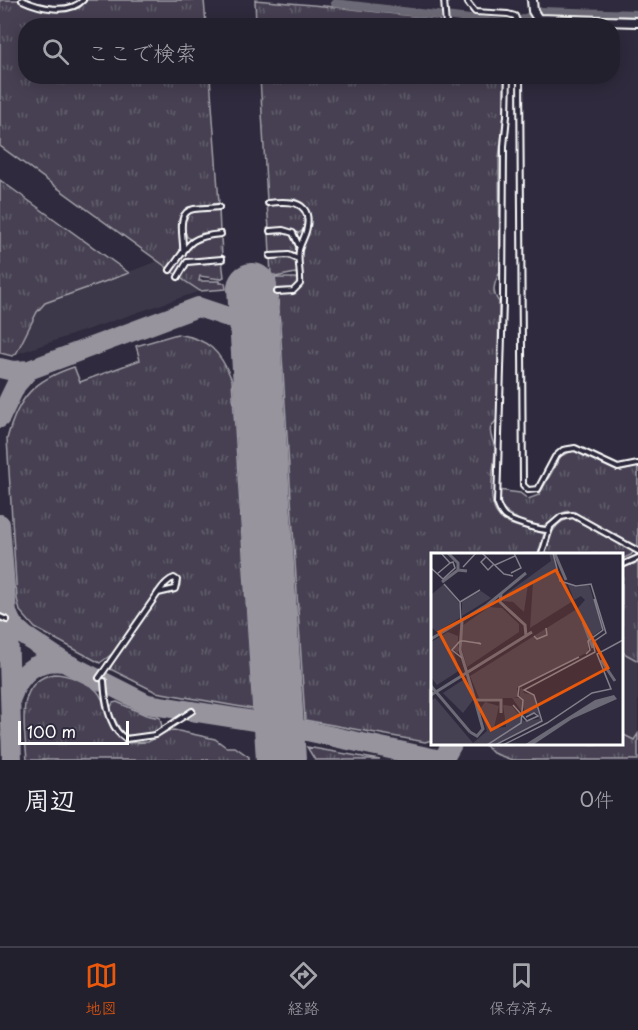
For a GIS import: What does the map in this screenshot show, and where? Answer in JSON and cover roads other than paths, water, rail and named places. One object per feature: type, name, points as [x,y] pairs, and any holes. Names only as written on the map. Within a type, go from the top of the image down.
[{"type":"street","points":[[532,0],[534,14],[540,18]]},
{"type":"street","points":[[620,21],[638,22]]},
{"type":"lane","points":[[22,0],[35,5],[68,9],[79,5],[83,0]]},
{"type":"lane","points":[[444,0],[445,18]]},
{"type":"lane","points":[[467,0],[475,12],[508,14],[516,18]]},
{"type":"lane","points":[[508,84],[503,158],[501,418],[496,492],[500,511],[506,518],[539,529],[550,528]]},
{"type":"lane","points":[[520,84],[523,485],[528,490],[538,489],[555,456],[563,450],[575,448],[618,468],[638,464]]},
{"type":"lane","points":[[268,203],[286,201],[303,207],[308,226],[299,249]]},
{"type":"lane","points":[[183,253],[181,226],[185,214],[192,209],[219,207]]},
{"type":"lane","points":[[270,231],[283,230],[292,233],[298,241],[300,280],[298,287],[293,291],[278,292]]},
{"type":"lane","points":[[170,270],[193,240],[198,237],[221,234]]},
{"type":"lane","points":[[270,256],[289,255],[299,260]]},
{"type":"lane","points":[[178,276],[188,262],[222,259]]},
{"type":"lane","points":[[543,553],[550,528],[561,518],[573,515],[638,551]]},
{"type":"lane","points":[[623,564],[638,558]]},
{"type":"lane","points":[[158,593],[175,589],[177,580],[170,579],[158,593],[102,680],[105,700],[117,733],[126,739],[156,735],[192,711]]},
{"type":"lane","points":[[0,617],[7,620]]},
{"type":"waterway","points":[[335,3],[461,18]]},
{"type":"waterway","points":[[525,18],[541,11],[638,14]]}]
